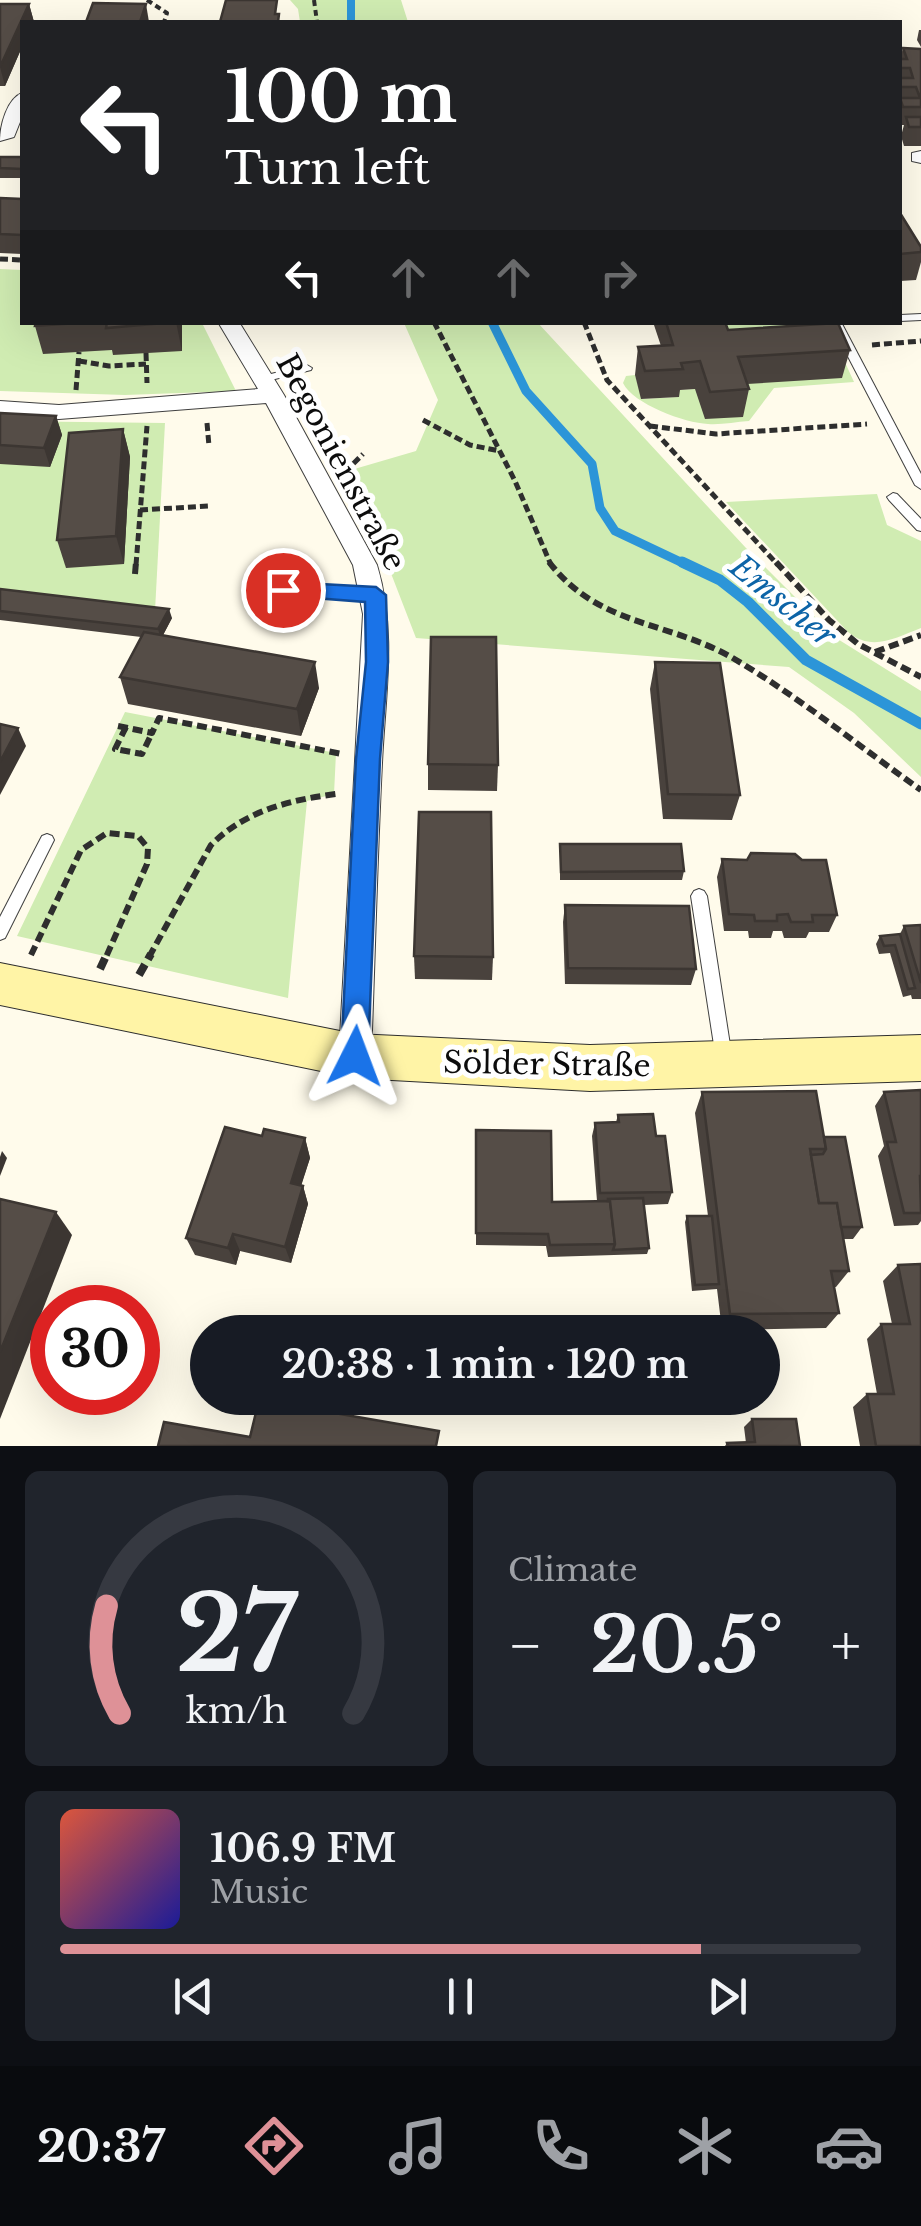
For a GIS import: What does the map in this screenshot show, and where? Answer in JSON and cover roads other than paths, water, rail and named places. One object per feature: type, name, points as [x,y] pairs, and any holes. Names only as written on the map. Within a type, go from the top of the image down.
[{"type":"main road","name":"Sölder Straße","points":[[8,986],[355,1056],[553,1068],[921,1058]]},
{"type":"street","points":[[9,138],[20,106]]},
{"type":"street","name":"Begonienstraße","points":[[230,325],[268,387],[376,595],[377,662],[368,759],[355,1056]]},
{"type":"street","points":[[0,408],[75,411],[148,407],[268,387]]},
{"type":"lane","points":[[836,325],[921,485]]},
{"type":"lane","points":[[268,387],[307,368]]},
{"type":"lane","points":[[893,498],[921,526]]},
{"type":"lane","points":[[283,590],[376,595]]},
{"type":"lane","points":[[0,933],[47,840]]},
{"type":"lane","points":[[699,896],[725,1064]]},
{"type":"waterway","name":"Emscher","points":[[351,0],[351,20]]},
{"type":"waterway","name":"Emscher","points":[[493,325],[526,391],[592,464],[600,508],[615,531],[687,565]]},
{"type":"waterway","name":"Emscher","points":[[682,562],[720,580],[748,602],[806,660],[921,724]]}]
